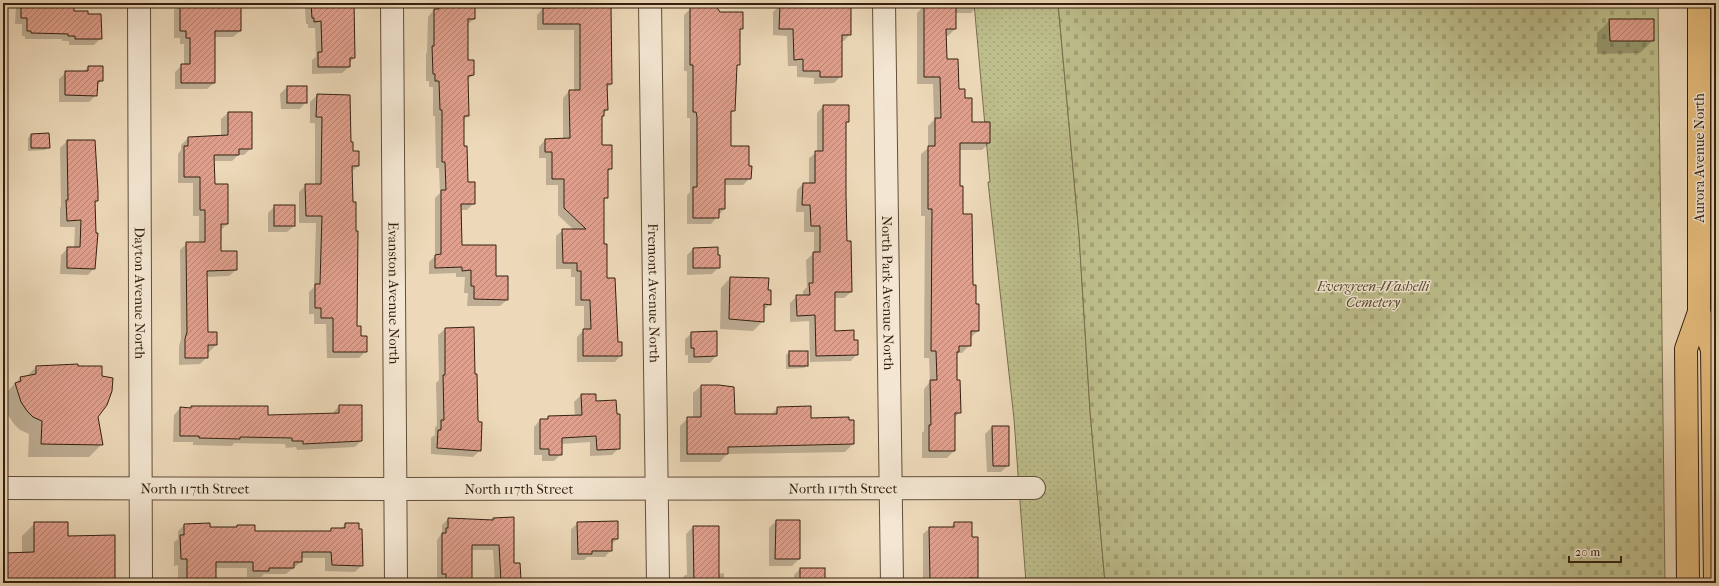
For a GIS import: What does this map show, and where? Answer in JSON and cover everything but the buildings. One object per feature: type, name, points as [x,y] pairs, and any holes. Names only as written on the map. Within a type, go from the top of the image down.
[{"type":"highway","name":"Aurora Avenue North","points":[[1688,583],[1686,350],[1699,312],[1699,3]]},
{"type":"highway","name":"Aurora Avenue North","points":[[1699,312],[1712,350],[1715,583]]},
{"type":"street","name":"Dayton Avenue North","points":[[139,3],[140,583]]},
{"type":"street","name":"Evanston Avenue North","points":[[392,3],[394,489],[396,583]]},
{"type":"street","name":"Fremont Avenue North","points":[[650,3],[658,583]]},
{"type":"street","name":"North Park Avenue North","points":[[884,3],[892,488],[892,583]]},
{"type":"street","name":"North 117th Street","points":[[3,488],[1034,488]]},
{"type":"green space","points":[[974,3],[1058,3],[1079,235],[1090,411],[1105,583],[1026,583],[1014,419],[988,182],[990,182]]},
{"type":"green space","name":"Evergreen-Washelli Cemetery","points":[[1058,3],[1658,3],[1665,583],[1105,583],[1090,411],[1079,235]]}]
